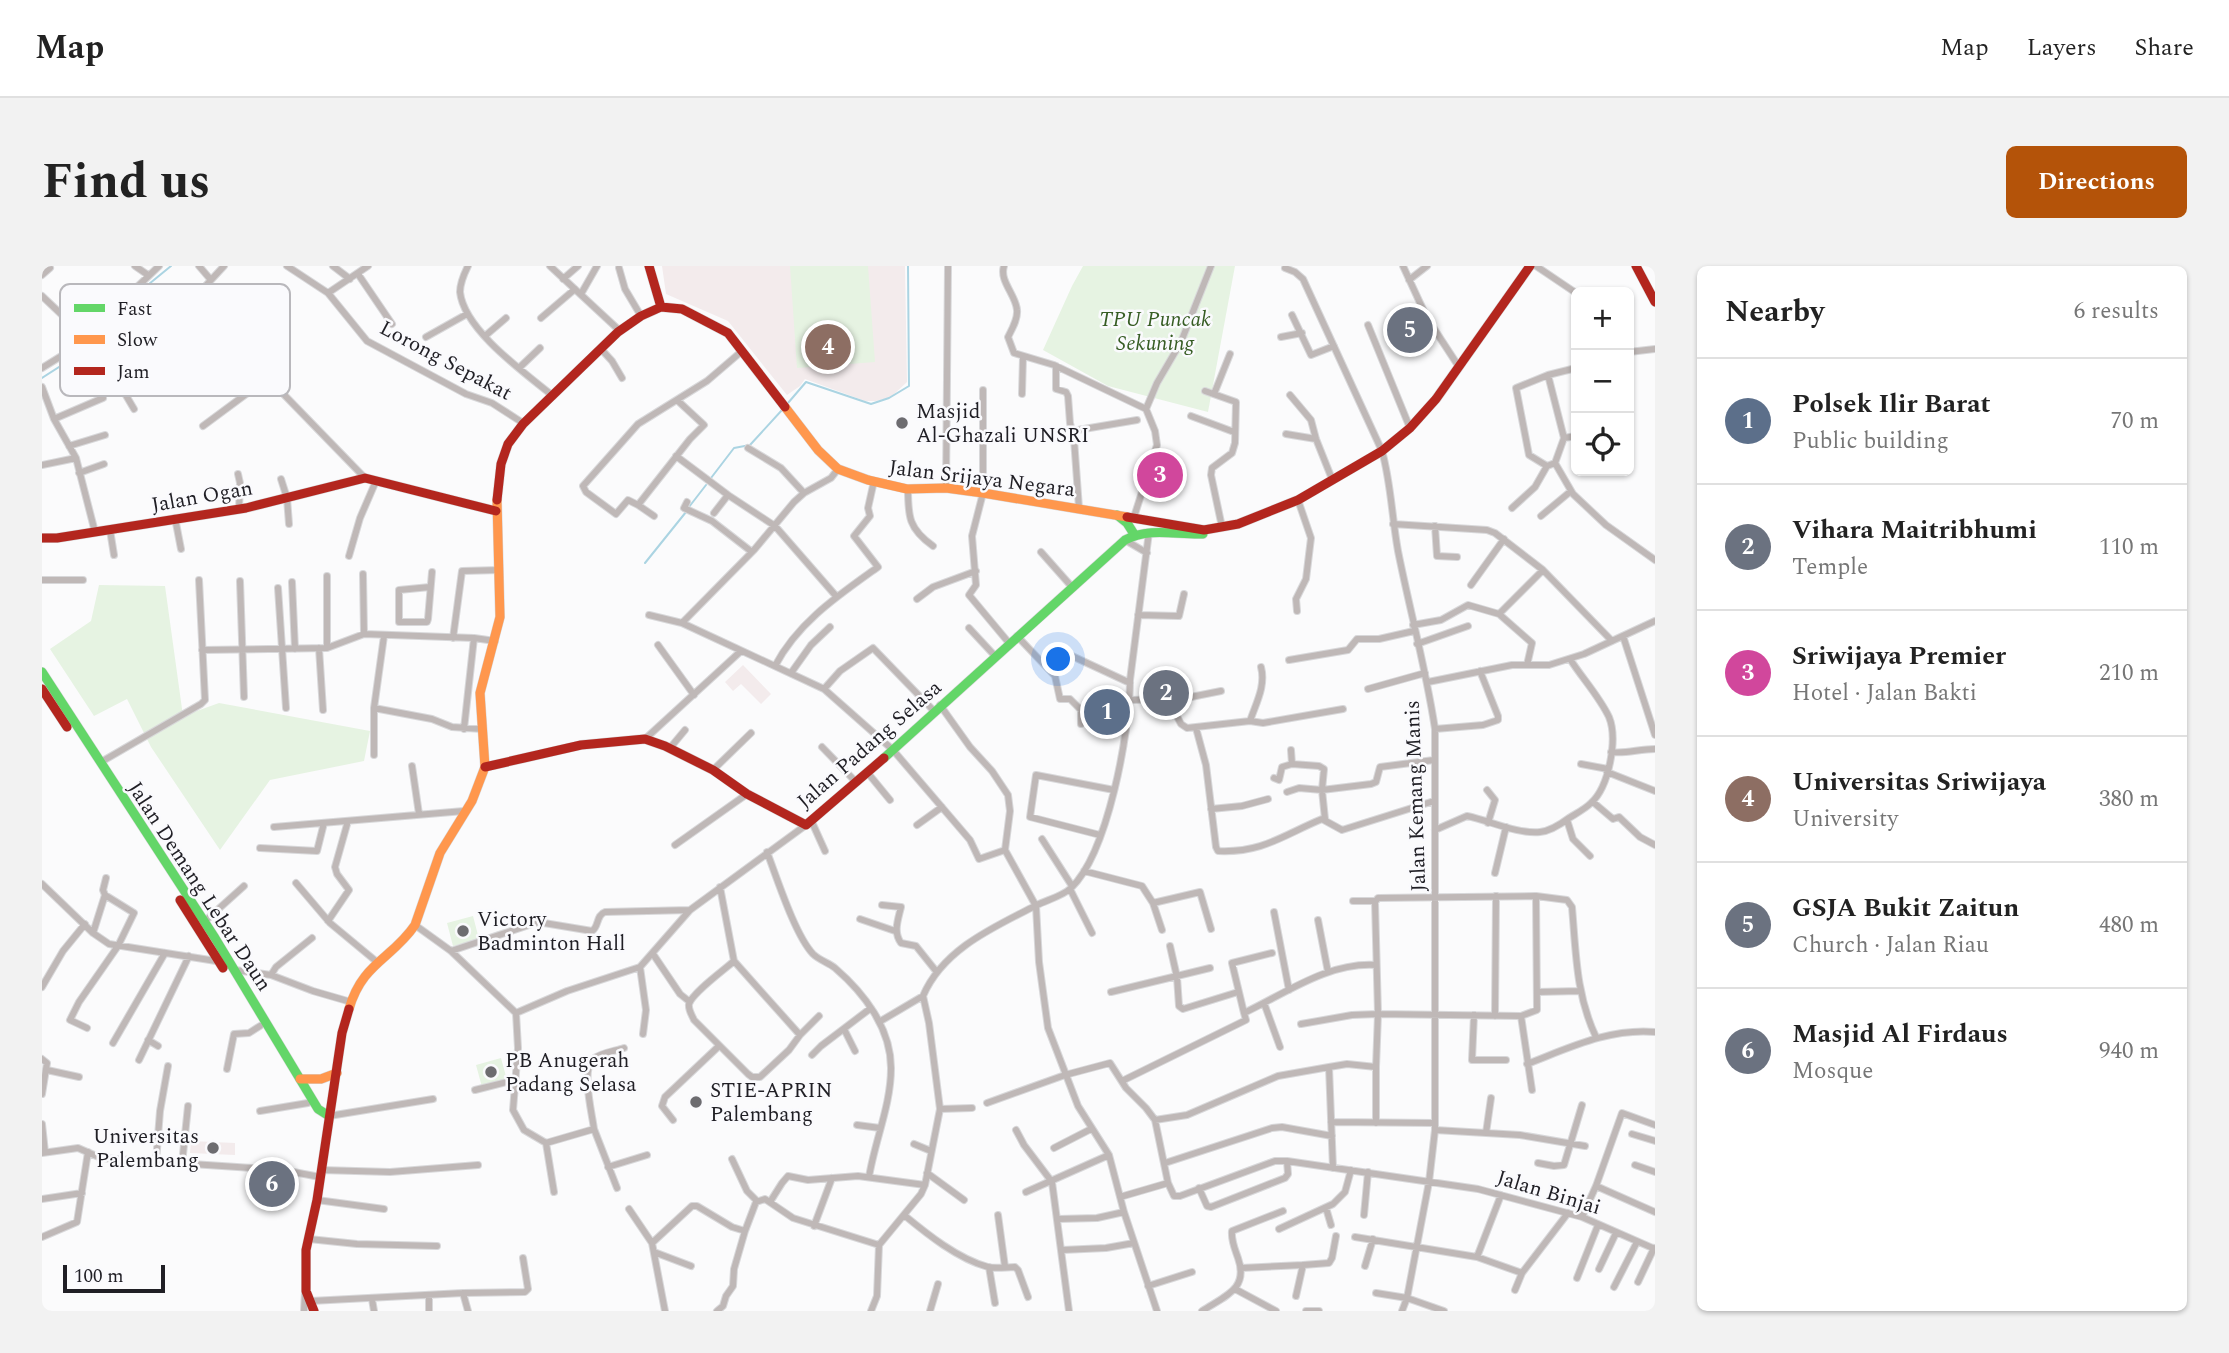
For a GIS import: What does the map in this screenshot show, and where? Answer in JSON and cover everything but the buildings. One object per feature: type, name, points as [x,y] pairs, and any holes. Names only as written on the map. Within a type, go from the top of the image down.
[{"type":"main road","points":[[314,1311],[306,1291],[305,1265],[342,1033],[351,1002],[365,974],[409,934],[415,925],[439,856],[478,791],[485,768],[480,693],[500,617],[496,511],[501,464],[508,444],[523,423],[620,331],[641,316],[661,307],[649,266]]},
{"type":"main road","points":[[1238,524],[1297,500],[1382,451],[1410,428],[1459,367],[1530,266]]},
{"type":"main road","points":[[1638,267],[1655,302]]},
{"type":"main road","name":"Jalan Srijaya Negara","points":[[661,307],[682,309],[728,333],[818,450],[838,469],[908,489],[946,488],[983,493],[1204,530],[1238,524]]},
{"type":"main road","name":"Jalan Ogan","points":[[42,538],[57,538],[239,509],[365,478],[496,511]]},
{"type":"main road","points":[[1116,514],[1127,523],[1134,534]]},
{"type":"main road","name":"Jalan Padang Selasa","points":[[485,768],[580,745],[645,739],[670,748],[713,770],[747,794],[809,822],[893,750],[1125,540],[1134,534],[1149,532],[1202,535],[1238,524]]},
{"type":"main road","name":"Jalan Demang Lebar Daun","points":[[42,672],[204,922],[260,1026],[308,1103],[320,1121],[329,1120]]},
{"type":"main road","name":"Jalan Demang Lebar Daun","points":[[42,691],[227,964],[318,1109],[329,1120]]},
{"type":"main road","points":[[300,1079],[321,1079],[337,1073]]},
{"type":"street","points":[[135,266],[148,275]]},
{"type":"street","points":[[140,284],[159,266]]},
{"type":"street","points":[[200,266],[211,280]]},
{"type":"street","points":[[208,284],[224,266]]},
{"type":"street","name":"Lorong Sepakat","points":[[288,266],[328,293],[367,341],[466,394],[492,402],[523,423]]},
{"type":"street","points":[[333,266],[350,279]]},
{"type":"street","points":[[328,293],[368,266]]},
{"type":"street","points":[[468,266],[461,282],[460,294],[467,314],[485,336],[553,396]]},
{"type":"street","points":[[550,266],[620,331]]},
{"type":"street","points":[[563,279],[578,266]]},
{"type":"street","points":[[581,294],[597,266]]},
{"type":"street","points":[[946,488],[948,266]]},
{"type":"street","points":[[1004,266],[1003,274],[1017,313],[1008,337],[1014,353],[1056,366],[1146,409],[1156,431],[1157,445],[1138,518]]},
{"type":"street","points":[[1146,409],[1157,383],[1181,342],[1211,266]]},
{"type":"street","points":[[1403,266],[1427,318],[1459,367]]},
{"type":"street","points":[[1409,279],[1427,266]]},
{"type":"street","points":[[1536,266],[1571,290]]},
{"type":"street","points":[[42,275],[50,268]]},
{"type":"street","points":[[619,268],[625,289],[641,316]]},
{"type":"street","name":"Jalan Kemang Manis","points":[[1285,268],[1303,279],[1382,451],[1387,467],[1393,524],[1413,628],[1428,682],[1435,729],[1435,1126],[1429,1182],[1407,1298],[1402,1311]]},
{"type":"street","points":[[358,274],[392,324]]},
{"type":"street","points":[[541,318],[575,289]]},
{"type":"street","points":[[42,296],[60,313]]},
{"type":"street","points":[[426,337],[467,314]]},
{"type":"street","points":[[1292,314],[1312,356],[1334,346]]},
{"type":"street","points":[[485,336],[506,318]]},
{"type":"street","points":[[1368,325],[1410,428]]},
{"type":"street","points":[[1281,337],[1302,333]]},
{"type":"street","points":[[519,368],[540,348]]},
{"type":"street","points":[[601,349],[622,378]]},
{"type":"street","points":[[1634,351],[1655,349]]},
{"type":"street","points":[[654,516],[628,500],[616,514],[586,492],[583,486],[638,424],[707,381],[742,351]]},
{"type":"street","points":[[1214,394],[1230,354]]},
{"type":"street","points":[[42,368],[60,357]]},
{"type":"street","points":[[1022,394],[1023,357]]},
{"type":"street","points":[[1056,366],[1056,388],[1068,393],[1079,508]]},
{"type":"street","points":[[1571,369],[1520,386],[1516,391],[1529,455],[1551,464],[1571,491],[1605,525],[1655,560]]},
{"type":"street","points":[[1512,508],[1535,487],[1564,438],[1548,376]]},
{"type":"street","points":[[42,388],[54,419],[75,458],[95,532]]},
{"type":"street","points":[[983,390],[983,493],[972,536],[976,585],[969,595],[1013,640],[1055,676],[1060,699],[1070,699],[1081,710],[1081,724]]},
{"type":"street","points":[[1205,391],[1236,402],[1235,443],[1232,453],[1212,468],[1222,527]]},
{"type":"street","points":[[1290,395],[1311,420],[1332,479]]},
{"type":"street","points":[[126,396],[134,409]]},
{"type":"street","points":[[203,426],[243,396]]},
{"type":"street","points":[[287,396],[365,478]]},
{"type":"street","points":[[54,419],[103,398]]},
{"type":"street","points":[[638,505],[704,425],[677,400]]},
{"type":"street","points":[[1191,416],[1234,432]]},
{"type":"street","points":[[1072,431],[1137,420]]},
{"type":"street","points":[[1286,434],[1316,439]]},
{"type":"street","points":[[69,446],[105,435]]},
{"type":"street","points":[[1564,438],[1571,437]]},
{"type":"street","points":[[748,448],[781,468],[804,493]]},
{"type":"street","points":[[676,456],[775,526],[836,596]]},
{"type":"street","points":[[42,465],[75,458]]},
{"type":"street","points":[[79,473],[104,464]]},
{"type":"street","points":[[682,624],[752,552],[804,493],[831,478],[838,469]]},
{"type":"street","points":[[238,474],[239,509]]},
{"type":"street","points":[[281,479],[287,498],[289,524]]},
{"type":"street","points":[[349,556],[360,518],[376,481]]},
{"type":"street","points":[[775,666],[784,648],[800,629],[836,596],[878,567],[854,536],[870,516],[868,508],[874,481]]},
{"type":"street","points":[[908,489],[910,521],[920,536],[933,546]]},
{"type":"street","points":[[1541,516],[1571,491]]},
{"type":"street","points":[[714,513],[728,495]]},
{"type":"street","points":[[1297,500],[1311,538],[1306,579],[1296,599],[1297,611]]},
{"type":"street","points":[[687,502],[684,508],[712,521],[752,552]]},
{"type":"street","points":[[175,518],[181,549]]},
{"type":"street","points":[[1393,524],[1487,530],[1504,539],[1543,570],[1612,641]]},
{"type":"street","points":[[1435,526],[1437,556],[1457,557]]},
{"type":"street","points":[[110,530],[114,555]]},
{"type":"street","points":[[879,1022],[923,996],[936,971],[981,933],[1071,887],[1084,871],[1100,835],[1126,743],[1131,700],[1130,683],[1149,532]]},
{"type":"street","points":[[1471,585],[1504,539]]},
{"type":"street","points":[[1125,540],[1147,554]]},
{"type":"street","points":[[1041,552],[1072,587]]},
{"type":"street","points":[[453,638],[462,571],[499,570]]},
{"type":"street","points":[[1499,614],[1543,570]]},
{"type":"street","points":[[917,599],[933,587],[976,571]]},
{"type":"street","points":[[430,587],[402,588],[397,593],[398,620],[402,623],[427,622],[432,572]]},
{"type":"street","points":[[363,575],[364,634]]},
{"type":"street","points":[[327,576],[327,648]]},
{"type":"street","points":[[42,580],[83,580]]},
{"type":"street","points":[[100,763],[205,700],[199,580]]},
{"type":"street","points":[[240,581],[244,697]]},
{"type":"street","points":[[292,582],[295,649]]},
{"type":"street","points":[[278,588],[286,708]]},
{"type":"street","points":[[1138,615],[1179,616],[1184,594]]},
{"type":"street","points":[[1289,660],[1346,651],[1359,639],[1379,639],[1441,620],[1468,605],[1499,614],[1532,643],[1527,665]]},
{"type":"street","points":[[649,615],[682,624],[824,689],[893,750],[970,840],[979,859],[1004,850]]},
{"type":"street","points":[[1428,682],[1512,665],[1549,665],[1570,659],[1655,621]]},
{"type":"street","points":[[413,623],[413,636]]},
{"type":"street","points":[[1417,644],[1468,626]]},
{"type":"street","points":[[791,673],[811,645],[830,627]]},
{"type":"street","points":[[970,628],[995,656]]},
{"type":"street","points":[[202,650],[327,648],[364,634],[495,641]]},
{"type":"street","points":[[374,755],[374,708],[384,636]]},
{"type":"street","points":[[1623,636],[1655,735]]},
{"type":"street","points":[[464,729],[474,638]]},
{"type":"street","points":[[658,645],[694,695]]},
{"type":"street","points":[[319,648],[323,710]]},
{"type":"street","points":[[824,689],[841,671],[873,648],[937,708],[1007,790],[1010,811],[1004,850],[1036,906],[1037,940],[1048,1028],[1078,1106],[1109,1155],[1124,1212],[1157,1311]]},
{"type":"street","points":[[645,739],[741,651]]},
{"type":"street","points":[[1072,656],[1130,683]]},
{"type":"street","points":[[1435,830],[1464,817],[1471,817],[1506,827],[1539,832],[1567,820],[1593,802],[1607,770],[1612,728],[1608,716],[1570,659]]},
{"type":"street","points":[[1250,721],[1262,687],[1261,667]]},
{"type":"street","points":[[1435,729],[1483,725],[1498,720],[1499,716],[1480,671]]},
{"type":"street","points":[[1368,690],[1425,673]]},
{"type":"street","points":[[1171,701],[1221,691]]},
{"type":"street","points":[[1131,700],[1166,698],[1171,701],[1184,728],[1250,721],[1263,723],[1343,709]]},
{"type":"street","points":[[374,708],[432,719],[464,729],[482,729]]},
{"type":"street","points":[[1196,728],[1206,765],[1216,847],[1220,851],[1248,850],[1268,845],[1325,819]]},
{"type":"street","points":[[670,748],[685,730]]},
{"type":"street","points":[[713,770],[751,733]]},
{"type":"street","points":[[822,747],[856,782]]},
{"type":"street","points":[[1611,752],[1625,754],[1633,750],[1655,749]]},
{"type":"street","points":[[1291,750],[1292,764]]},
{"type":"street","points":[[1286,792],[1299,788],[1322,790],[1373,783],[1376,782],[1377,770],[1381,767],[1434,760]]},
{"type":"street","points":[[1274,778],[1279,780],[1282,767],[1292,764],[1323,768],[1325,819],[1342,830],[1434,801]]},
{"type":"street","points":[[1581,764],[1607,770],[1655,791]]},
{"type":"street","points":[[412,766],[419,814]]},
{"type":"street","points":[[867,772],[890,800]]},
{"type":"street","points":[[1100,835],[1030,817],[1036,775],[1114,790]]},
{"type":"street","points":[[1487,790],[1495,800],[1488,823]]},
{"type":"street","points":[[675,845],[747,794]]},
{"type":"street","points":[[1211,809],[1241,806],[1268,799]]},
{"type":"street","points":[[1593,802],[1613,819],[1619,817],[1640,837],[1655,845]]},
{"type":"street","points":[[917,825],[942,807]]},
{"type":"street","points":[[274,827],[464,811]]},
{"type":"street","points":[[1567,820],[1573,839],[1590,856]]},
{"type":"street","points":[[328,921],[349,891],[335,867],[348,821]]},
{"type":"street","points":[[516,1013],[567,991],[640,967],[690,910],[809,822],[825,851]]},
{"type":"street","points":[[260,848],[317,851],[324,823]]},
{"type":"street","points":[[1494,873],[1506,827]]},
{"type":"street","points":[[1042,839],[1071,887],[1092,933]]},
{"type":"street","points":[[767,852],[788,907],[813,954],[835,968],[871,1008],[888,1041],[891,1066],[888,1104],[869,1177]]},
{"type":"street","points":[[1084,871],[1138,885],[1147,891],[1162,930]]},
{"type":"street","points":[[93,933],[105,895],[103,890],[106,878]]},
{"type":"street","points":[[296,883],[328,921],[377,962]]},
{"type":"street","points":[[204,922],[244,886]]},
{"type":"street","points":[[43,887],[93,933],[109,944],[227,964],[271,975],[351,1002]]},
{"type":"street","points":[[720,887],[734,961],[800,1035]]},
{"type":"street","points":[[1153,903],[1200,892],[1211,929]]},
{"type":"street","points":[[87,1028],[69,1020],[118,946],[134,913],[105,895]]},
{"type":"street","points":[[1301,1024],[1352,1015],[1521,1016],[1537,1010],[1536,895]]},
{"type":"street","points":[[1353,901],[1375,901],[1378,898],[1536,895],[1567,900],[1572,907],[1579,991],[1587,1022],[1596,1037]]},
{"type":"street","points":[[1495,1016],[1496,896]]},
{"type":"street","points":[[1375,901],[1378,1014],[1376,1123]]},
{"type":"street","points":[[882,905],[901,907],[895,931],[901,943],[916,946],[936,971]]},
{"type":"street","points":[[451,951],[538,922],[592,931],[605,912],[690,910]]},
{"type":"street","points":[[1274,912],[1289,990]]},
{"type":"street","points":[[860,919],[895,931]]},
{"type":"street","points":[[1318,920],[1328,972]]},
{"type":"street","points":[[42,987],[62,951],[85,924]]},
{"type":"street","points":[[415,925],[451,951],[516,1013],[518,1048],[513,1110],[524,1130],[546,1143],[594,1129]]},
{"type":"street","points":[[271,975],[276,967],[313,938]]},
{"type":"street","points":[[1170,946],[1177,977],[1179,1006],[1183,1009],[1238,992]]},
{"type":"street","points":[[113,1043],[165,953]]},
{"type":"street","points":[[1122,1081],[1246,1020],[1232,963],[1272,953]]},
{"type":"street","points":[[653,954],[680,994],[690,1002]]},
{"type":"street","points":[[139,1060],[189,956]]},
{"type":"street","points":[[734,961],[690,1002],[689,1011],[694,1020],[752,1077],[760,1077],[796,1044],[800,1035],[819,1016]]},
{"type":"street","points":[[1244,1013],[1328,972],[1356,964],[1376,965]]},
{"type":"street","points":[[640,967],[646,1010],[643,1034]]},
{"type":"street","points":[[1111,992],[1210,968]]},
{"type":"street","points":[[1537,992],[1579,991]]},
{"type":"street","points":[[871,1311],[877,1296],[879,1245],[921,1194],[940,1109],[923,996]]},
{"type":"street","points":[[1264,1003],[1280,1047]]},
{"type":"street","points":[[812,1055],[871,1008]]},
{"type":"street","points":[[1474,1015],[1472,1060],[1506,1060]]},
{"type":"street","points":[[1521,1016],[1532,1090]]},
{"type":"street","points":[[228,1069],[234,1034],[249,1033],[260,1026]]},
{"type":"street","points":[[844,1029],[855,1051]]},
{"type":"street","points":[[1527,1064],[1596,1037],[1617,1032],[1655,1032]]},
{"type":"street","points":[[148,1040],[158,1046]]},
{"type":"street","points":[[673,1120],[662,1106],[665,1097],[719,1046]]},
{"type":"street","points":[[617,1188],[594,1129],[587,1077],[590,1063],[595,1057],[624,1048]]},
{"type":"street","points":[[42,1059],[46,1061],[47,1070],[42,1094]]},
{"type":"street","points":[[987,1103],[1065,1074],[1110,1063],[1155,1120],[1168,1184],[1176,1196],[1275,1161],[1287,1161],[1288,1174],[1285,1178],[1211,1207],[1205,1203],[1199,1188]]},
{"type":"street","points":[[1155,1120],[1187,1115],[1278,1076],[1347,1064],[1376,1067]]},
{"type":"street","points":[[156,1162],[160,1111],[168,1066]]},
{"type":"street","points":[[1329,1067],[1333,1168]]},
{"type":"street","points":[[47,1070],[79,1077]]},
{"type":"street","points":[[475,1090],[515,1080]]},
{"type":"street","points":[[1486,1133],[1491,1098]]},
{"type":"street","points":[[329,1120],[433,1099]]},
{"type":"street","points":[[260,1111],[308,1103]]},
{"type":"street","points":[[1538,1163],[1562,1166],[1582,1105]]},
{"type":"street","points":[[182,1164],[188,1106]]},
{"type":"street","points":[[940,1109],[972,1108]]},
{"type":"street","points":[[1582,1217],[1622,1113],[1655,1125]]},
{"type":"street","points":[[1331,1122],[1435,1126],[1520,1135],[1585,1146]]},
{"type":"street","points":[[42,1124],[44,1153],[78,1148],[101,1158],[321,1173],[390,1172],[478,1165]]},
{"type":"street","points":[[857,1125],[880,1128]]},
{"type":"street","points":[[1165,1163],[1272,1128],[1282,1127],[1332,1136]]},
{"type":"street","points":[[1054,1149],[1091,1129]]},
{"type":"street","points":[[1016,1130],[1052,1182],[1069,1311]]},
{"type":"street","points":[[1632,1134],[1655,1141]]},
{"type":"street","points":[[546,1143],[554,1192]]},
{"type":"street","points":[[914,1144],[931,1151]]},
{"type":"street","points":[[42,1237],[77,1222],[88,1152]]},
{"type":"street","points":[[608,1167],[647,1155]]},
{"type":"street","points":[[1026,1192],[1109,1155]]},
{"type":"street","points":[[732,1159],[747,1191],[757,1201]]},
{"type":"street","name":"Jalan Binjai","points":[[1287,1161],[1501,1195],[1582,1217],[1654,1249]]},
{"type":"street","points":[[1635,1165],[1655,1172]]},
{"type":"street","points":[[1279,1229],[1333,1204],[1345,1192],[1351,1170]]},
{"type":"street","points":[[1364,1215],[1368,1172]]},
{"type":"street","points":[[927,1174],[964,1200]]},
{"type":"street","points":[[771,1202],[788,1176],[808,1180],[869,1177],[925,1185]]},
{"type":"street","points":[[814,1226],[832,1178]]},
{"type":"street","points":[[1121,1197],[1168,1184]]},
{"type":"street","points":[[1596,1186],[1655,1212]]},
{"type":"street","points":[[42,1199],[82,1193]]},
{"type":"street","points":[[1478,1257],[1501,1195]]},
{"type":"street","points":[[757,1201],[765,1199],[784,1214],[814,1226],[879,1245]]},
{"type":"street","points":[[317,1200],[384,1209]]},
{"type":"street","points":[[717,1311],[723,1306],[733,1286],[734,1269],[757,1201]]},
{"type":"street","points":[[652,1243],[692,1206],[697,1206],[732,1227],[745,1231]]},
{"type":"street","points":[[1326,1208],[1331,1225]]},
{"type":"street","points":[[629,1209],[652,1243],[665,1311]]},
{"type":"street","points":[[1202,1311],[1241,1282],[1241,1268],[1231,1238],[1232,1231],[1283,1211]]},
{"type":"street","points":[[1058,1219],[1097,1218],[1124,1212]]},
{"type":"street","points":[[1515,1290],[1522,1273],[1568,1213]]},
{"type":"street","points":[[904,1214],[934,1239],[989,1267],[1018,1269],[1028,1297]]},
{"type":"street","points":[[998,1215],[1005,1267]]},
{"type":"street","points":[[1577,1278],[1598,1225]]},
{"type":"street","points":[[1599,1269],[1616,1233]]},
{"type":"street","points":[[1241,1268],[1329,1263],[1336,1236]]},
{"type":"street","points":[[1354,1237],[1478,1257],[1522,1273]]},
{"type":"street","points":[[309,1239],[357,1244],[437,1246]]},
{"type":"street","points":[[1365,1266],[1373,1239]]},
{"type":"street","points":[[1614,1287],[1637,1242]]},
{"type":"street","points":[[1062,1250],[1106,1248],[1134,1243]]},
{"type":"street","points":[[1638,1282],[1654,1249]]},
{"type":"street","points":[[654,1252],[691,1266]]},
{"type":"street","points":[[311,1301],[527,1292],[523,1258]]},
{"type":"street","points":[[1296,1296],[1303,1265]]},
{"type":"street","points":[[989,1267],[995,1303]]},
{"type":"street","points":[[1147,1286],[1192,1272]]},
{"type":"street","points":[[930,1311],[938,1284]]},
{"type":"street","points":[[1235,1289],[1276,1311]]},
{"type":"street","points":[[304,1311],[306,1291]]},
{"type":"street","points":[[463,1293],[468,1311]]},
{"type":"street","points":[[1376,1293],[1407,1298],[1444,1311]]},
{"type":"street","points":[[429,1295],[429,1311]]},
{"type":"street","points":[[372,1299],[374,1311]]},
{"type":"street","points":[[1306,1311],[1319,1311]]},
{"type":"shaded area","points":[[662,266],[905,266],[907,382],[891,397],[876,401],[865,401],[805,379],[787,395],[728,321],[666,294]]},
{"type":"shaded area","points":[[743,665],[771,694],[761,704],[741,684],[733,691],[725,682]]},
{"type":"shaded area","name":"Universitas Palembang","points":[[191,1141],[235,1143],[235,1155],[190,1153]]},
{"type":"green space","points":[[790,266],[868,266],[875,362],[797,368]]},
{"type":"green space","name":"TPU Puncak Sekuning","points":[[1083,266],[1235,266],[1208,412],[1108,386],[1043,350]]},
{"type":"green space","points":[[99,585],[165,586],[183,716],[219,703],[370,731],[364,761],[270,780],[220,850],[151,747],[127,699],[94,716],[50,649],[91,621]]},
{"type":"green space","name":"Victory Badminton Hall","points":[[473,916],[479,939],[453,946],[447,923]]},
{"type":"green space","name":"PB Anugerah Padang Selasa","points":[[501,1058],[507,1080],[482,1087],[476,1065]]},
{"type":"waterway","points":[[149,284],[171,266]]},
{"type":"waterway","points":[[788,403],[806,382],[871,404],[889,398],[909,386],[908,266]]},
{"type":"waterway","points":[[42,378],[60,366]]},
{"type":"waterway","points":[[711,478],[734,448],[750,445],[782,410]]},
{"type":"waterway","points":[[689,507],[706,485]]},
{"type":"waterway","points":[[645,563],[686,512]]},
{"type":"traffic: fast","points":[[1117,515],[1127,523],[1134,534]]},
{"type":"traffic: fast","points":[[884,758],[1125,540],[1154,533],[1203,534]]},
{"type":"traffic: fast","points":[[42,672],[215,938],[318,1109],[329,1116]]},
{"type":"traffic: slow","points":[[785,407],[818,450],[838,469],[868,480],[907,489],[946,488],[1127,517]]},
{"type":"traffic: slow","points":[[349,1009],[362,981],[415,925],[440,853],[472,801],[485,767],[480,693],[500,617],[497,500]]},
{"type":"traffic: slow","points":[[300,1079],[321,1079],[337,1073]]},
{"type":"traffic: jam","points":[[649,266],[661,307]]},
{"type":"traffic: jam","points":[[1127,517],[1204,530],[1238,524],[1298,500],[1382,451],[1410,428],[1436,399],[1530,266]]},
{"type":"traffic: jam","points":[[1636,266],[1655,302]]},
{"type":"traffic: jam","points":[[497,500],[501,464],[508,444],[523,424],[618,332],[641,316],[661,307],[682,309],[728,333],[785,407]]},
{"type":"traffic: jam","points":[[42,538],[57,538],[246,508],[365,478],[496,511]]},
{"type":"traffic: jam","points":[[42,689],[67,727]]},
{"type":"traffic: jam","points":[[485,767],[581,745],[645,739],[713,770],[747,794],[806,825],[884,758]]},
{"type":"traffic: jam","points":[[180,900],[223,968]]},
{"type":"traffic: jam","points":[[314,1311],[306,1291],[306,1250],[317,1200],[342,1033],[349,1009]]},
{"type":"place","name":"GSJA Bukit Zaitun","points":[[1410,330]]},
{"type":"place","name":"Universitas Sriwijaya","points":[[828,347]]},
{"type":"place","name":"Masjid Al-Ghazali UNSRI","points":[[902,423]]},
{"type":"place","name":"Sriwijaya Premier","points":[[1160,475]]},
{"type":"place","name":"Vihara Maitribhumi","points":[[1166,693]]},
{"type":"place","name":"Polsek Ilir Barat","points":[[1107,712]]},
{"type":"place","name":"Victory Badminton Hall","points":[[463,931]]},
{"type":"place","name":"PB Anugerah Padang Selasa","points":[[491,1072]]},
{"type":"place","name":"STIE-APRIN Palembang","points":[[696,1102]]},
{"type":"place","name":"Universitas Palembang","points":[[213,1148]]},
{"type":"place","name":"Masjid Al Firdaus","points":[[272,1184]]}]
